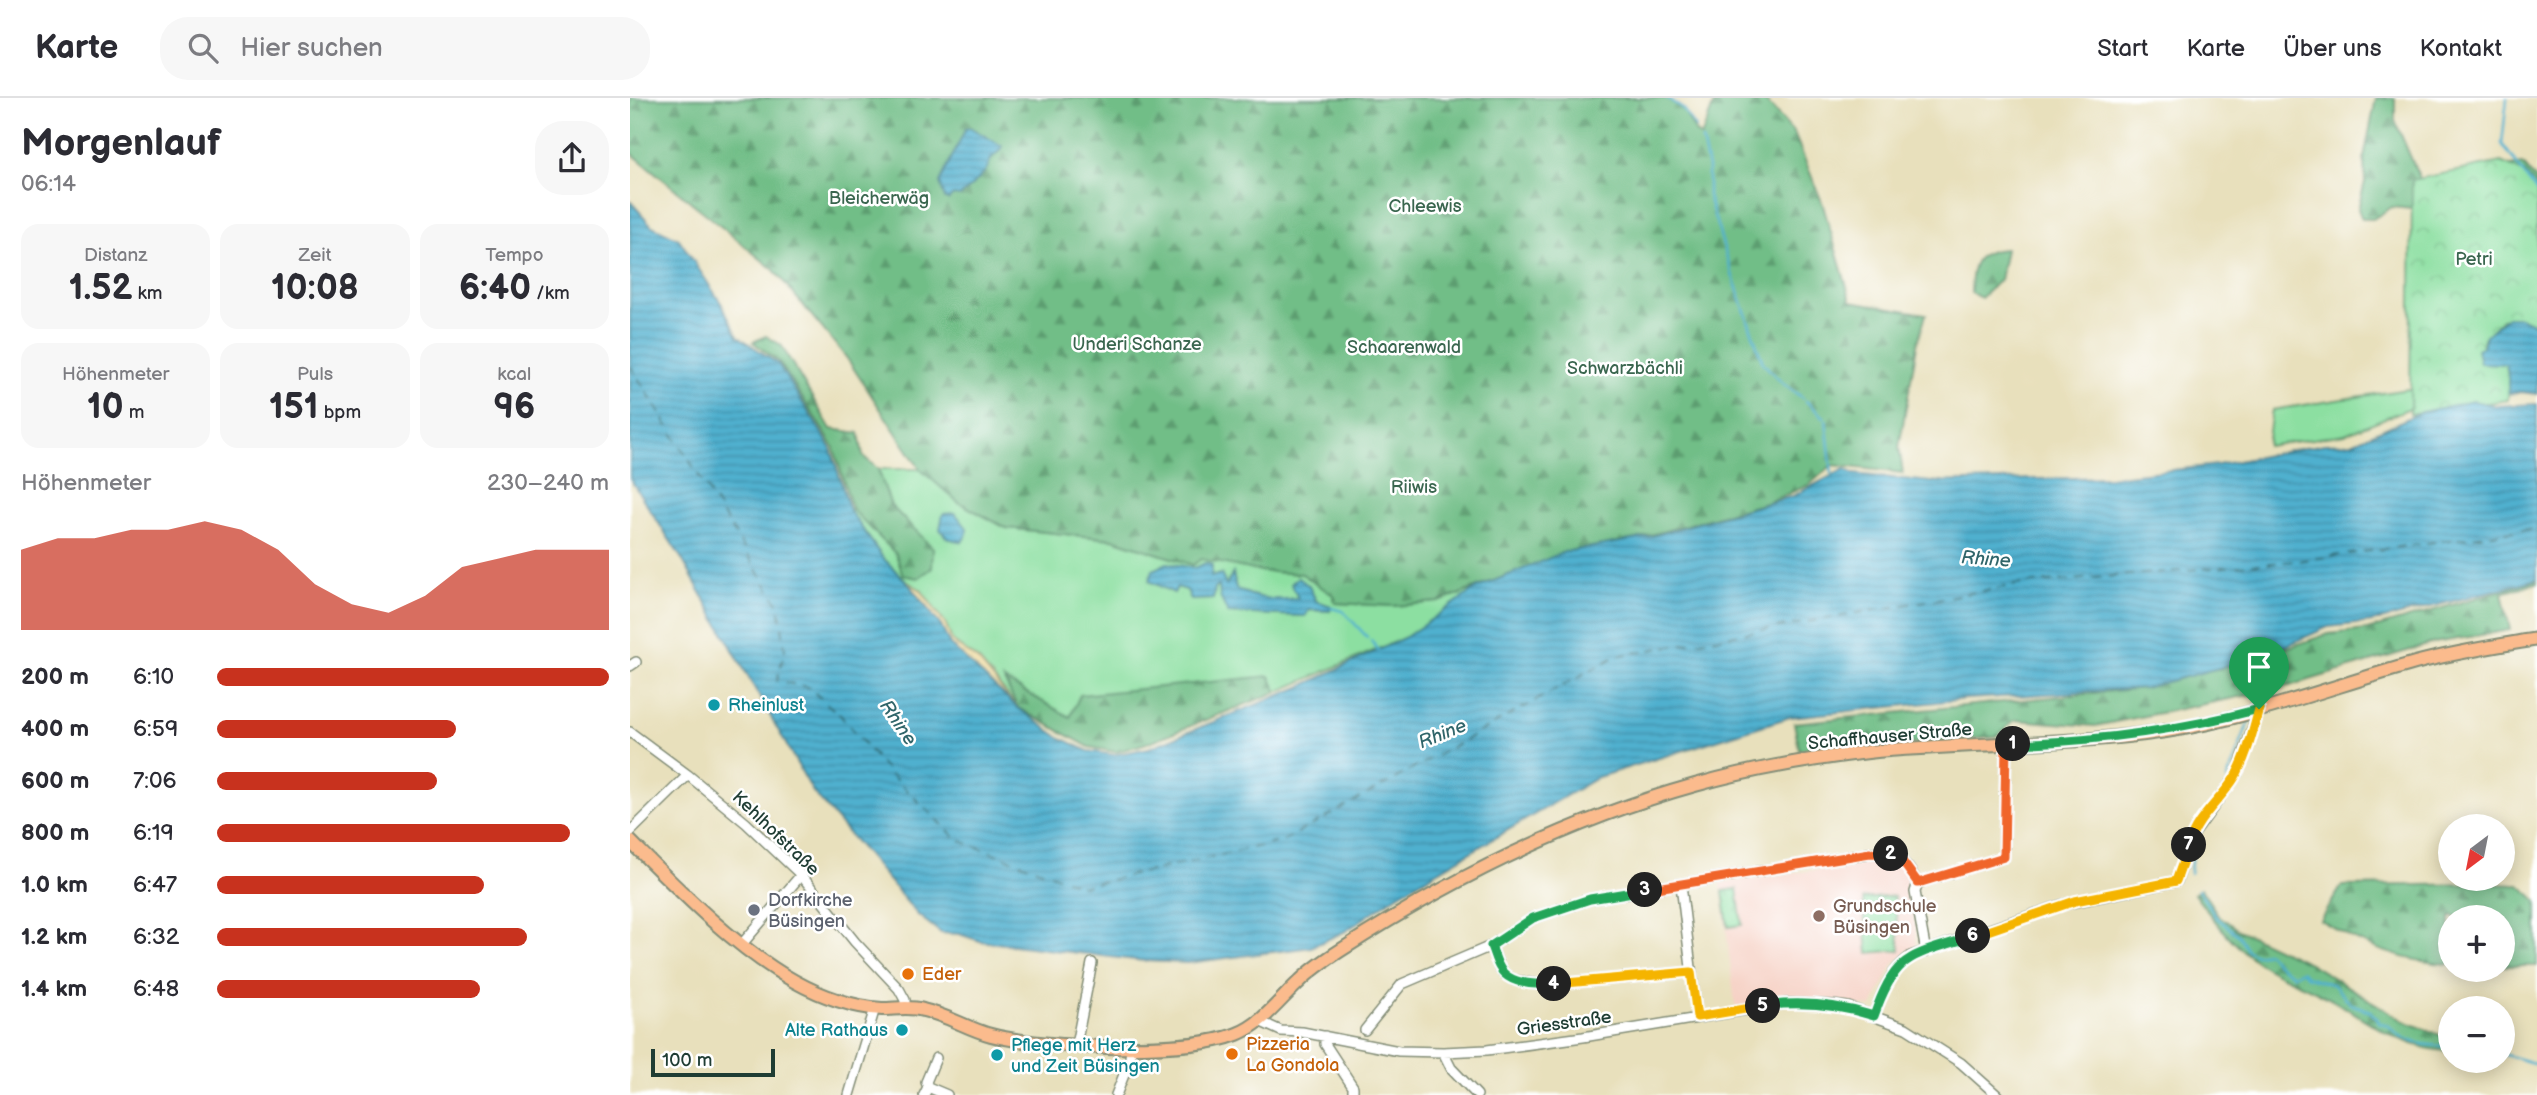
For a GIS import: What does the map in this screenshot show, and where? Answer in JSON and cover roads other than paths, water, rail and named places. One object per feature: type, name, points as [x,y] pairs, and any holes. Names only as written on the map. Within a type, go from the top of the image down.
[{"type":"main road","name":"Schaffhauser Straße","points":[[630,841],[742,944],[777,971],[805,987],[844,1002],[875,1008],[929,1011],[997,1036],[1042,1043],[1160,1045],[1214,1040],[1243,1031],[1259,1021],[1308,973],[1362,936],[1502,859],[1594,818],[1702,783],[1797,762],[1870,752],[2112,738],[2171,730],[2259,709],[2420,661],[2537,639]]},
{"type":"street","points":[[1874,1016],[1890,976],[1911,956],[2061,905],[2176,881],[2191,838],[2237,774],[2259,709]]},
{"type":"street","name":"Kehlhofstraße","points":[[630,732],[746,823],[801,875],[855,942],[899,989],[905,1000],[905,1008]]},
{"type":"street","points":[[1918,883],[2004,857],[2006,745]]},
{"type":"street","points":[[630,832],[688,775]]},
{"type":"street","points":[[1365,1030],[1402,985],[1491,946],[1533,918],[1590,899],[1870,853],[1890,853],[1902,861],[1918,883]]},
{"type":"street","points":[[742,944],[801,875]]},
{"type":"street","points":[[1918,883],[1915,892],[1926,951]]},
{"type":"street","points":[[1681,885],[1697,1017]]},
{"type":"street","points":[[1491,946],[1500,969],[1506,975],[1514,981],[1543,985],[1691,972]]},
{"type":"street","points":[[1076,1045],[1092,963]]},
{"type":"street","name":"Griesstraße","points":[[1259,1021],[1275,1030],[1325,1036],[1399,1051],[1443,1052],[1487,1050],[1583,1037],[1789,1003],[1848,1007],[1906,1028],[1933,1043],[1961,1063],[1997,1095]]},
{"type":"street","points":[[849,1095],[875,1008]]},
{"type":"street","points":[[1325,1036],[1325,1044],[1353,1087],[1353,1095]]},
{"type":"street","points":[[1116,1095],[1129,1062],[1132,1045]]},
{"type":"street","points":[[1443,1052],[1451,1068],[1477,1095]]},
{"type":"street","points":[[936,1058],[926,1082],[926,1091],[947,1095]]},
{"type":"water","points":[[966,128],[971,128],[1002,146],[974,183],[960,196],[953,195],[948,200],[945,199],[940,182]]},
{"type":"water","name":"Rhine","points":[[630,201],[652,226],[679,239],[721,303],[738,336],[778,364],[830,446],[850,511],[883,558],[906,581],[941,626],[950,645],[1018,708],[1059,737],[1088,751],[1114,755],[1149,748],[1300,687],[1406,637],[1477,588],[1564,552],[1649,537],[1793,496],[1845,469],[1854,474],[1931,482],[2109,477],[2218,465],[2324,444],[2352,443],[2422,412],[2473,401],[2497,406],[2537,404],[2537,579],[2373,622],[2328,627],[2263,656],[2144,688],[1966,699],[1790,717],[1598,777],[1396,896],[1346,931],[1311,947],[1188,963],[1144,961],[980,941],[959,934],[941,933],[918,915],[813,792],[682,559],[630,479]]},
{"type":"water","points":[[2507,317],[2520,317],[2537,325],[2537,394],[2509,394],[2505,364],[2480,363],[2477,349],[2483,346],[2486,335]]},
{"type":"water","points":[[955,513],[967,528],[962,542],[947,538],[940,529],[943,514]]},
{"type":"water","points":[[1167,563],[1195,568],[1205,563],[1212,565],[1211,577],[1221,574],[1226,585],[1233,573],[1236,589],[1266,598],[1298,598],[1291,584],[1298,577],[1309,586],[1316,601],[1331,606],[1330,611],[1309,610],[1305,616],[1228,613],[1220,597],[1219,586],[1215,588],[1213,599],[1191,600],[1187,590],[1177,587],[1174,593],[1149,581],[1153,570]]},
{"type":"waterway","points":[[1667,98],[1683,109],[1696,128]]},
{"type":"waterway","points":[[2507,98],[2502,144],[2537,192]]},
{"type":"waterway","points":[[1702,140],[1708,168],[1708,196],[1763,363],[1783,384],[1803,398]]},
{"type":"waterway","points":[[1806,401],[1824,417]]},
{"type":"waterway","points":[[1826,420],[1832,474]]},
{"type":"waterway","points":[[1331,608],[1343,611],[1367,637]]},
{"type":"waterway","points":[[1371,640],[1378,650]]},
{"type":"waterway","points":[[2259,694],[2263,656]]},
{"type":"waterway","points":[[2227,780],[2250,719]]},
{"type":"waterway","points":[[2190,873],[2192,849],[2197,836]]},
{"type":"waterway","points":[[2198,890],[2216,917],[2239,936],[2247,950],[2256,955],[2268,953],[2277,964],[2293,975],[2301,971],[2306,976],[2334,985],[2351,1004],[2370,1011],[2380,1023],[2389,1026],[2399,1035],[2411,1041],[2438,1046]]},
{"type":"waterway","points":[[2515,1058],[2537,1064]]},
{"type":"place","name":"Rheinlust","points":[[714,705]]},
{"type":"place","name":"Dorfkirche Büsingen","points":[[754,910]]},
{"type":"place","name":"Grundschule Büsingen","points":[[1819,916]]},
{"type":"place","name":"Eder","points":[[908,974]]},
{"type":"place","name":"Alte Rathaus","points":[[902,1030]]},
{"type":"place","name":"Pizzeria La Gondola","points":[[1232,1054]]},
{"type":"place","name":"Pflege mit Herz und Zeit Büsingen","points":[[997,1055]]},
{"type":"park label","name":"Bleicherwäg","points":[[879,198]]},
{"type":"park label","name":"Chleewis","points":[[1425,206]]},
{"type":"park label","name":"Petri","points":[[2474,259]]},
{"type":"park label","name":"Underi Schanze","points":[[1137,344]]},
{"type":"park label","name":"Schaarenwald","points":[[1404,347]]},
{"type":"park label","name":"Schwarzbächli","points":[[1625,368]]},
{"type":"park label","name":"Riiwis","points":[[1414,487]]}]
